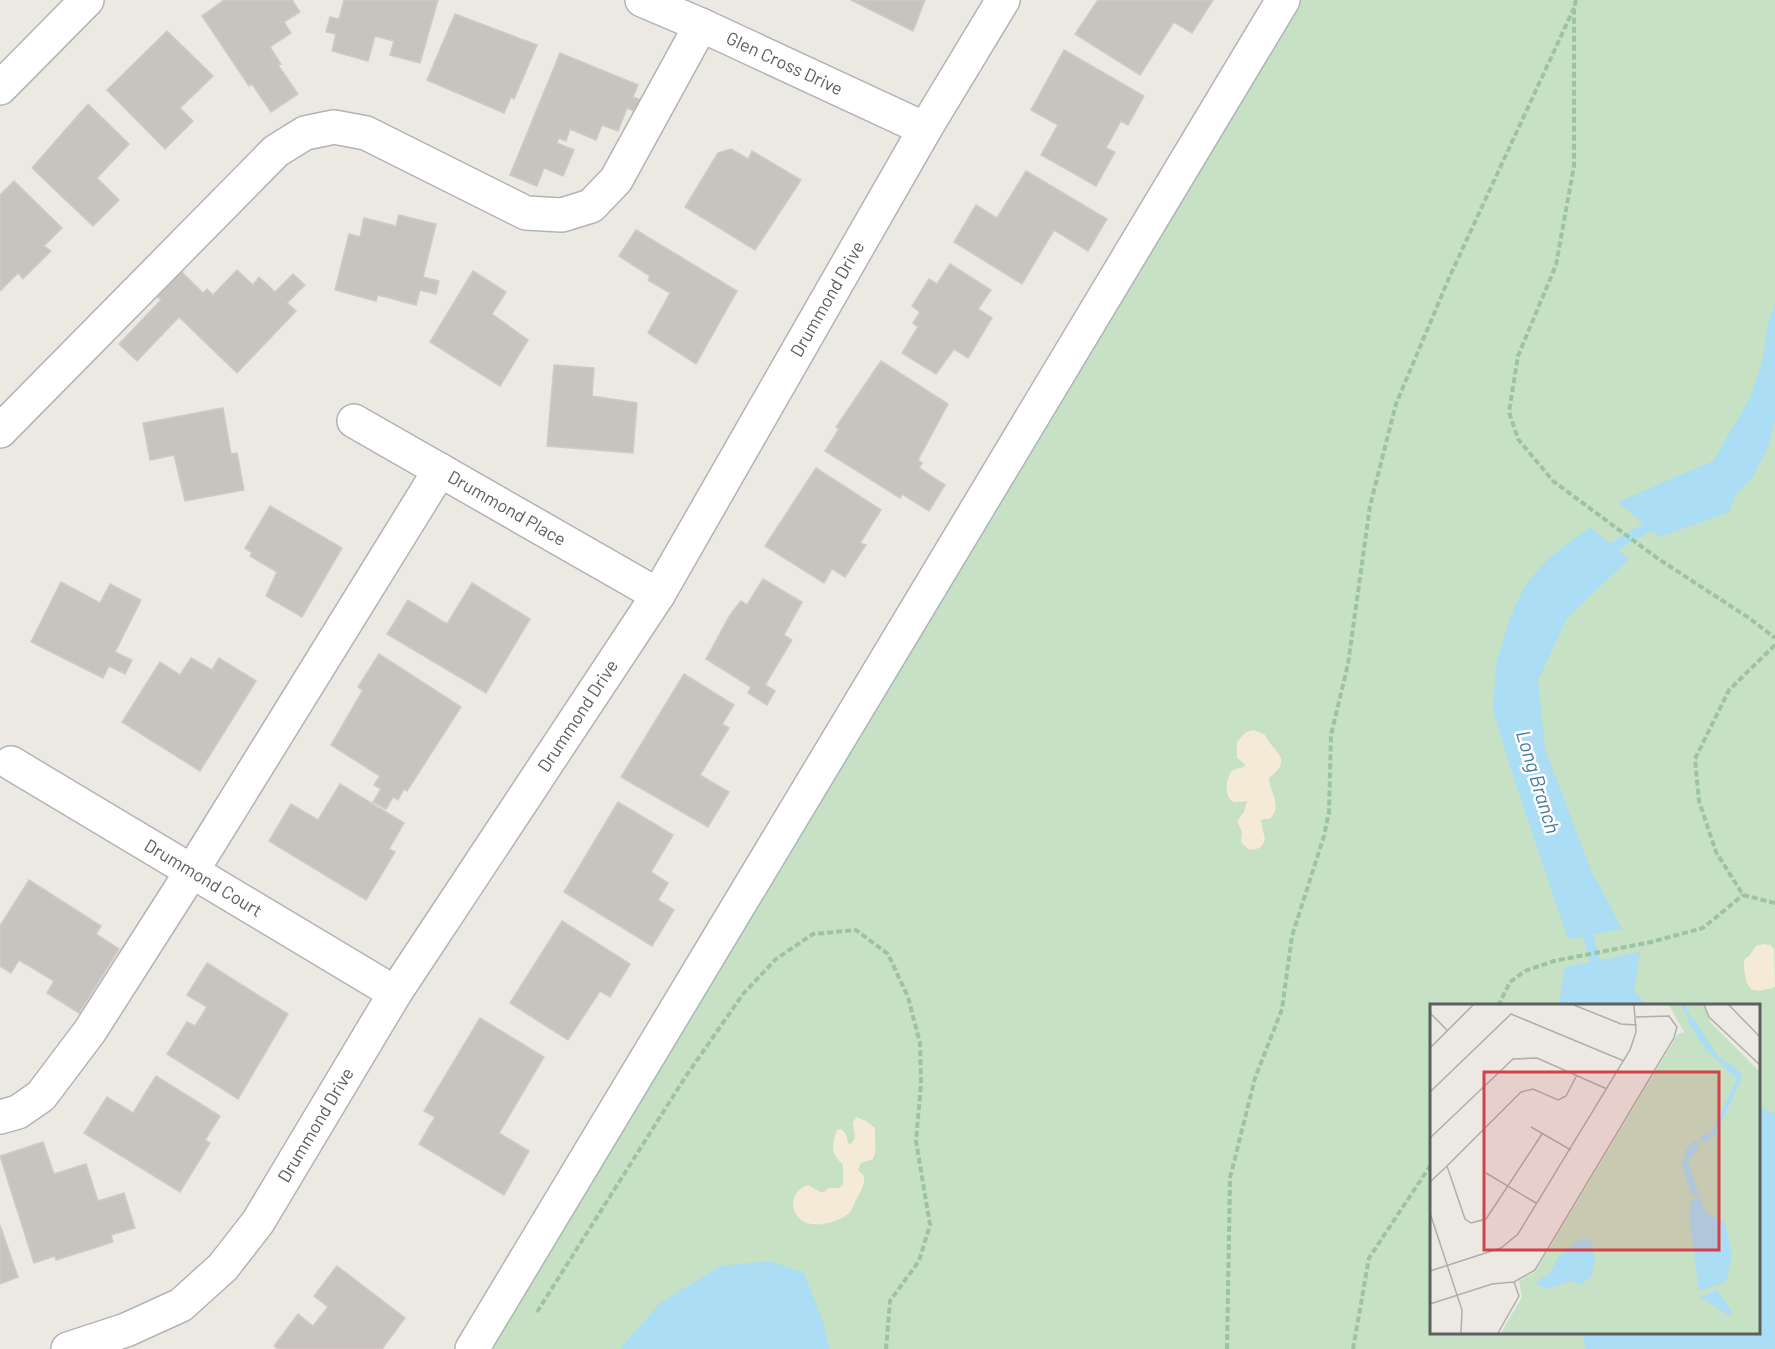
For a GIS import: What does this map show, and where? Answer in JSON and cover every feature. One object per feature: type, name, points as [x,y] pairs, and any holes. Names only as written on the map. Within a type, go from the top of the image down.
[{"type":"street","points":[[0,88],[87,0]]},
{"type":"street","name":"Glen Cross Drive","points":[[642,0],[925,129]]},
{"type":"street","name":"Drummond Drive","points":[[68,1349],[126,1330],[181,1305],[223,1267],[258,1222],[395,993],[658,595],[925,129],[1003,0]]},
{"type":"street","points":[[472,1349],[1282,0]]},
{"type":"street","points":[[0,431],[276,151],[305,133],[334,127],[366,133],[526,213],[562,215],[591,206],[616,180],[701,25]]},
{"type":"street","name":"Drummond Place","points":[[354,421],[658,595]]},
{"type":"street","points":[[0,1117],[18,1112],[41,1096],[90,1031],[192,871],[440,470]]},
{"type":"street","name":"Drummond Court","points":[[11,763],[395,993]]},
{"type":"path","points":[[1227,1349],[1230,1178],[1256,1078],[1282,1010],[1292,936],[1324,836],[1329,812],[1330,735],[1348,664],[1370,506],[1396,404],[1449,278],[1576,0]]},
{"type":"path","points":[[1574,8],[1574,166],[1556,265],[1518,356],[1509,412],[1518,439],[1553,481],[1657,558],[1749,618],[1775,638]]},
{"type":"path","points":[[1775,645],[1729,690],[1695,759],[1699,801],[1716,852],[1743,895],[1775,903]]},
{"type":"path","points":[[1499,1004],[1510,982],[1525,971],[1554,961],[1651,942],[1703,928],[1743,895]]},
{"type":"path","points":[[532,1319],[686,1076],[743,994],[776,959],[813,934],[856,930],[888,954],[908,997],[920,1043],[921,1084],[915,1141],[930,1225],[919,1261],[890,1301],[886,1349]]},
{"type":"path","points":[[1353,1349],[1369,1258],[1430,1165]]},
{"type":"green space","points":[[1294,0],[1775,0],[1775,1349],[463,1349]]},
{"type":"sand","points":[[1254,730],[1265,735],[1281,761],[1280,766],[1269,778],[1276,804],[1274,814],[1270,819],[1261,821],[1265,840],[1261,847],[1254,850],[1248,849],[1241,842],[1242,832],[1237,821],[1244,812],[1247,801],[1232,801],[1229,798],[1227,787],[1231,772],[1244,767],[1245,764],[1237,758],[1237,742],[1246,732]]},
{"type":"sand","points":[[1770,945],[1774,949],[1775,986],[1757,991],[1750,988],[1746,981],[1744,961],[1756,946]]},
{"type":"sand","points":[[856,1117],[875,1128],[876,1148],[873,1159],[861,1163],[858,1170],[864,1176],[864,1183],[852,1209],[843,1217],[824,1224],[804,1222],[794,1208],[796,1194],[808,1185],[824,1192],[829,1188],[839,1188],[843,1185],[843,1164],[834,1153],[834,1140],[837,1130],[841,1129],[846,1134],[848,1143],[851,1144],[855,1138],[853,1123]]},
{"type":"water","points":[[1775,304],[1775,421],[1768,447],[1753,476],[1735,496],[1729,512],[1659,537],[1618,502],[1713,461],[1750,398],[1763,359],[1768,324]]},
{"type":"water","points":[[1590,527],[1629,559],[1567,618],[1538,680],[1545,749],[1591,870],[1622,929],[1568,939],[1493,711],[1496,663],[1511,616],[1525,585],[1550,557]]},
{"type":"water","points":[[1640,952],[1634,991],[1645,1004],[1559,1004],[1565,967]]},
{"type":"water","points":[[1760,1106],[1775,1114],[1775,1349],[1585,1349],[1583,1334],[1760,1334]]},
{"type":"water","points":[[770,1261],[804,1273],[823,1322],[829,1349],[620,1349],[660,1303],[721,1266]]},
{"type":"building","points":[[224,0],[292,0],[300,12],[284,22],[291,33],[270,47],[281,64],[278,65],[298,94],[271,112],[252,84],[249,86],[202,16]]},
{"type":"building","points":[[344,0],[438,0],[420,63],[390,55],[394,41],[375,36],[368,61],[332,51],[336,34],[326,32],[330,17],[339,19]]},
{"type":"building","points":[[851,0],[925,0],[913,31]]},
{"type":"building","points":[[1098,0],[1213,0],[1192,33],[1174,22],[1140,75],[1075,34]]},
{"type":"building","points":[[455,14],[537,45],[514,99],[511,97],[504,113],[427,80]]},
{"type":"building","points":[[167,31],[213,76],[180,108],[193,121],[165,149],[107,90]]},
{"type":"building","points":[[1064,50],[1144,96],[1128,125],[1121,121],[1106,148],[1115,152],[1096,186],[1041,155],[1058,125],[1031,110]]},
{"type":"building","points":[[560,53],[638,85],[633,97],[646,102],[641,114],[627,108],[618,131],[602,125],[596,140],[570,129],[566,141],[559,138],[557,143],[574,150],[563,176],[544,168],[537,186],[510,175]]},
{"type":"building","points":[[88,104],[129,144],[97,178],[119,200],[93,226],[32,168]]},
{"type":"building","points":[[731,149],[748,159],[752,151],[801,180],[755,250],[685,207],[718,153]]},
{"type":"building","points":[[1026,171],[1107,219],[1088,251],[1054,230],[1022,284],[954,242],[976,205],[997,218]]},
{"type":"building","points":[[14,181],[62,228],[44,246],[51,251],[23,279],[18,273],[0,291],[0,195]]},
{"type":"building","points":[[399,215],[436,224],[423,277],[439,281],[436,294],[420,290],[416,305],[378,295],[376,301],[335,290],[349,234],[360,237],[364,218],[396,226]]},
{"type":"building","points":[[636,230],[737,291],[696,364],[648,333],[670,293],[648,280],[650,276],[619,256]]},
{"type":"building","points":[[950,264],[991,290],[978,309],[992,318],[968,358],[954,349],[936,374],[902,353],[918,327],[913,323],[920,312],[912,306],[929,279],[937,284]]},
{"type":"building","points":[[237,270],[253,285],[259,277],[275,292],[293,274],[305,285],[287,303],[296,311],[237,373],[179,317],[137,361],[119,344],[161,300],[157,296],[181,271],[203,293],[207,289],[213,295]]},
{"type":"building","points":[[473,271],[506,292],[492,314],[528,340],[500,386],[430,342]]},
{"type":"building","points":[[881,361],[948,404],[918,460],[922,463],[919,468],[945,485],[929,511],[902,494],[900,498],[825,451],[839,429],[836,427]]},
{"type":"building","points":[[554,365],[594,368],[592,396],[637,403],[633,453],[547,446]]},
{"type":"building","points":[[223,408],[231,454],[237,453],[244,490],[185,501],[174,455],[150,460],[143,423]]},
{"type":"building","points":[[816,468],[881,510],[860,543],[866,545],[845,577],[832,569],[824,583],[765,546]]},
{"type":"building","points":[[270,506],[342,548],[302,617],[266,596],[277,572],[250,556],[252,553],[245,548]]},
{"type":"building","points":[[763,579],[802,602],[784,635],[792,640],[765,685],[775,691],[767,705],[748,693],[751,687],[706,659],[730,615],[741,601],[747,605]]},
{"type":"building","points":[[61,582],[100,603],[110,584],[141,600],[115,652],[132,660],[125,674],[109,666],[103,678],[31,642]]},
{"type":"building","points":[[472,583],[530,619],[486,693],[387,634],[408,600],[447,624]]},
{"type":"building","points":[[379,654],[461,707],[407,791],[404,789],[398,800],[393,797],[386,809],[373,802],[381,789],[374,785],[380,776],[331,745],[363,690],[358,687]]},
{"type":"building","points":[[191,658],[212,670],[219,658],[256,681],[200,771],[122,722],[160,662],[180,675]]},
{"type":"building","points":[[684,674],[734,705],[722,724],[729,728],[700,775],[729,792],[708,827],[621,777]]},
{"type":"building","points":[[340,784],[404,823],[389,849],[395,852],[366,900],[269,841],[291,804],[318,820]]},
{"type":"building","points":[[618,802],[673,835],[651,872],[668,883],[658,900],[674,910],[652,946],[564,892]]},
{"type":"building","points":[[29,880],[101,926],[96,934],[119,949],[79,1013],[47,993],[54,981],[19,960],[11,973],[0,966],[0,926]]},
{"type":"building","points":[[562,921],[630,964],[610,997],[600,991],[568,1040],[510,1003]]},
{"type":"building","points":[[207,963],[288,1014],[238,1099],[167,1054],[187,1022],[195,1026],[207,1007],[187,995]]},
{"type":"building","points":[[480,1018],[544,1057],[499,1133],[529,1151],[504,1195],[419,1144],[435,1117],[424,1111]]},
{"type":"building","points":[[156,1076],[220,1116],[205,1140],[210,1143],[180,1192],[84,1133],[107,1097],[133,1113]]},
{"type":"building","points":[[43,1142],[54,1174],[86,1164],[98,1201],[124,1193],[135,1228],[111,1235],[113,1242],[56,1260],[55,1256],[34,1263],[0,1156]]},
{"type":"building","points":[[0,1225],[18,1277],[0,1284]]},
{"type":"building","points":[[337,1266],[405,1318],[382,1349],[278,1349],[274,1346],[298,1314],[313,1326],[328,1307],[314,1296]]},
{"type":"waterway","name":"Long Branch","points":[[1603,553],[1659,520]]},
{"type":"waterway","name":"Long Branch","points":[[1584,922],[1599,973]]}]
